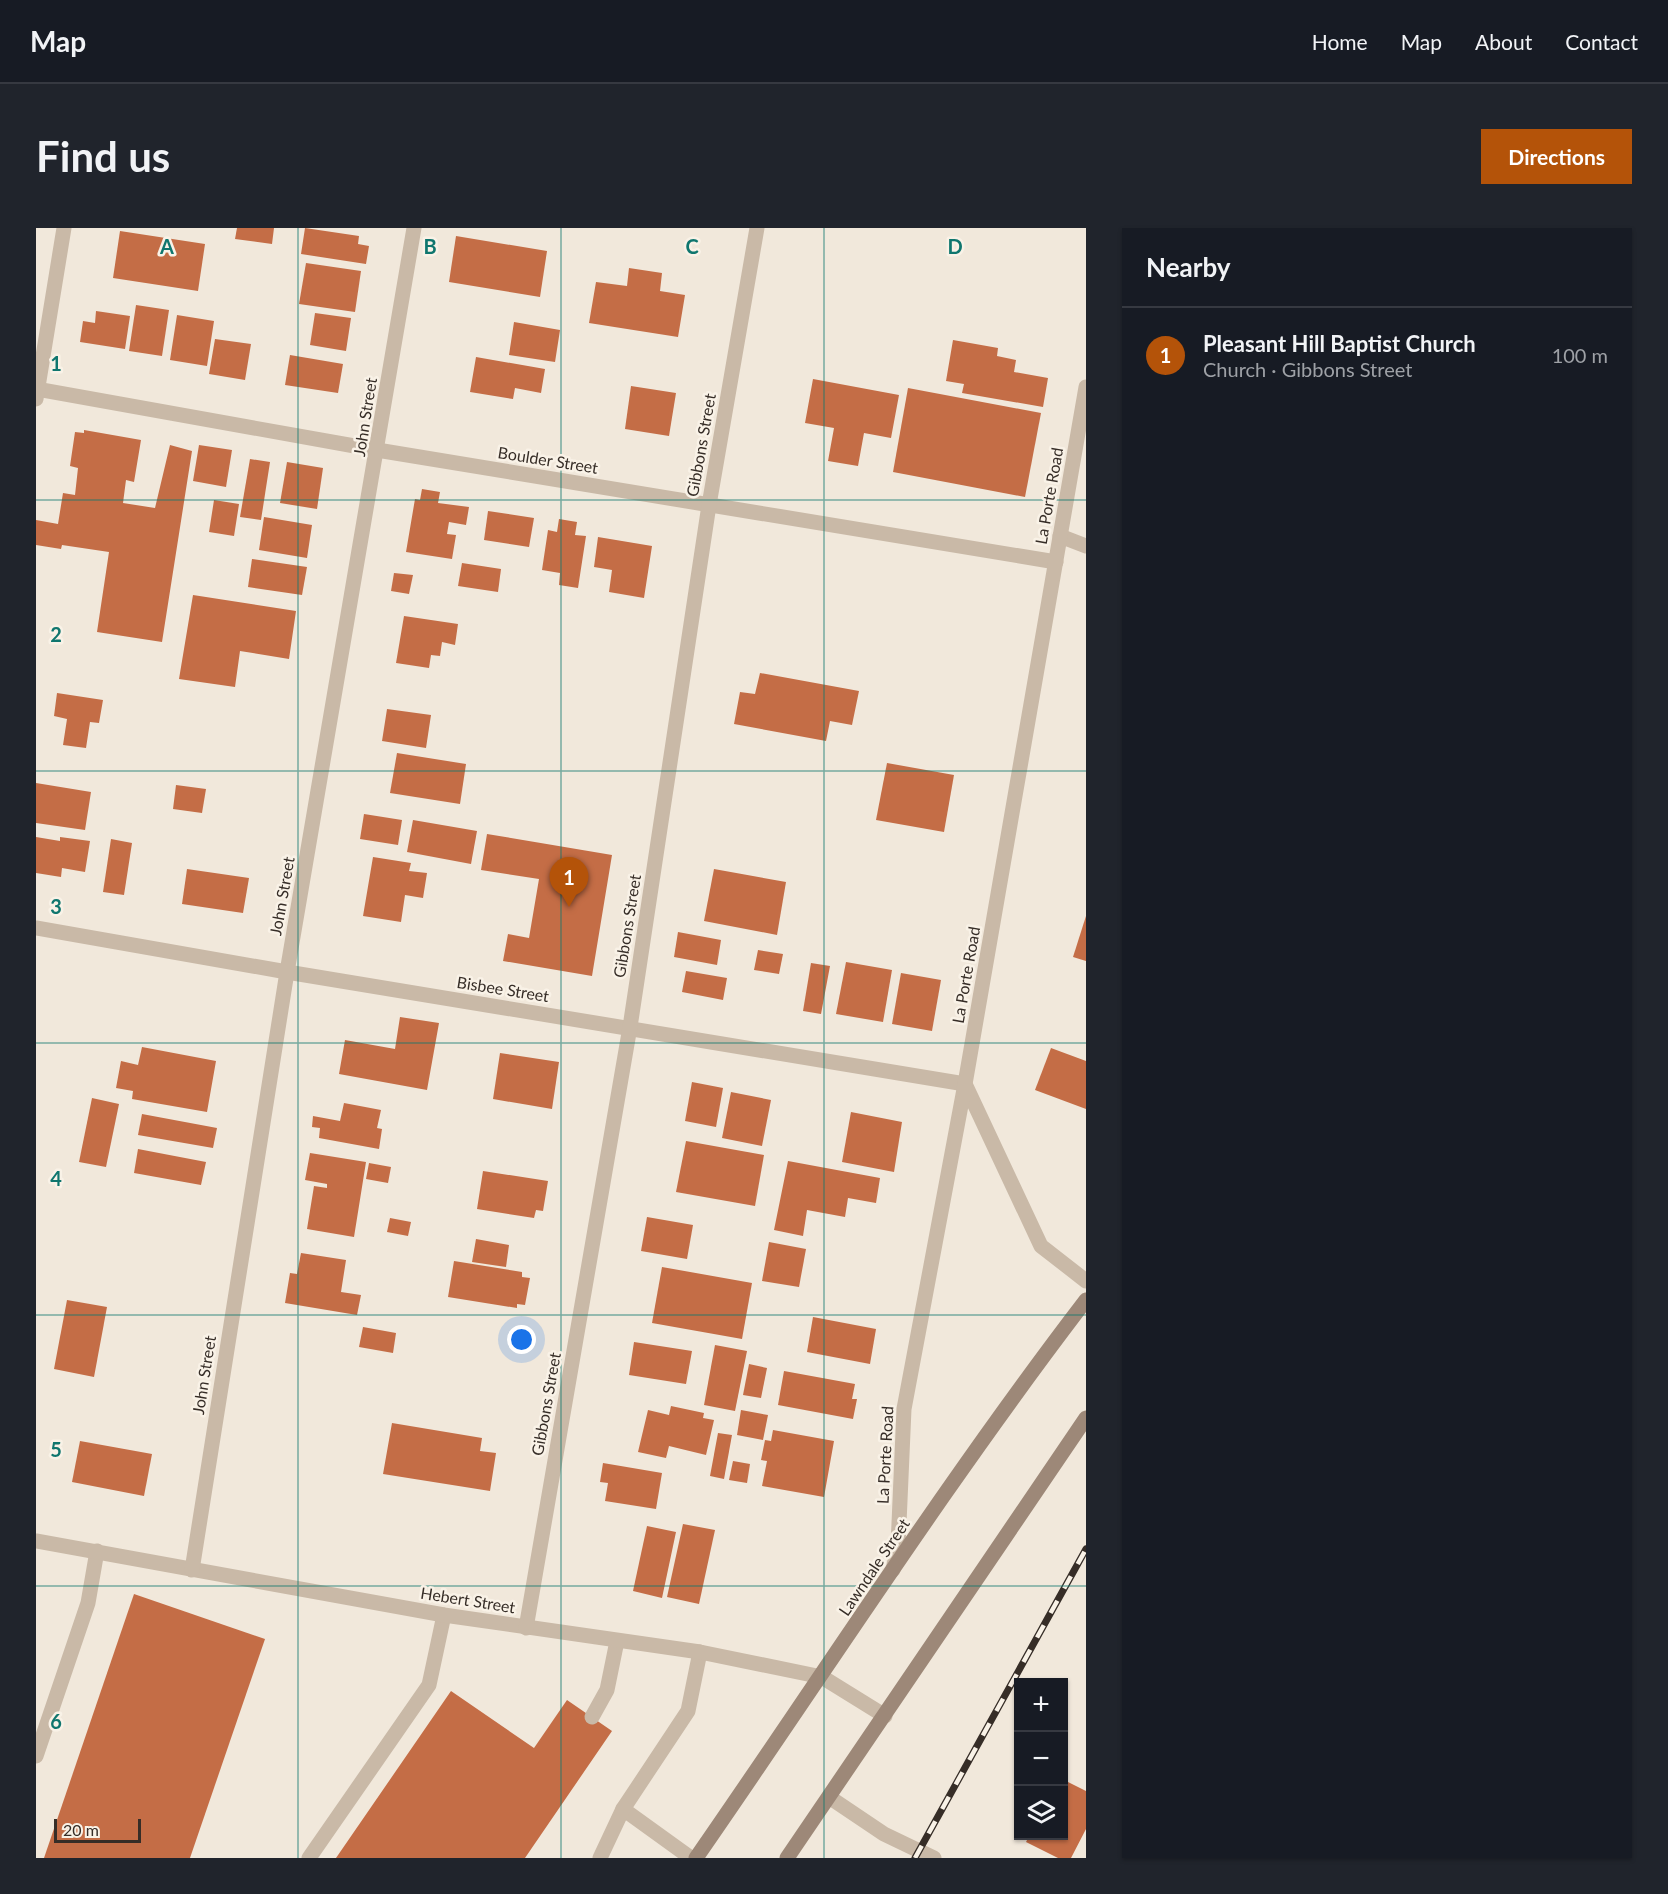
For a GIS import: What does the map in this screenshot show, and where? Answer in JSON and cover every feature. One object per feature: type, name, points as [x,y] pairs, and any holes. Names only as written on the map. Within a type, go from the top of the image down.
[{"type":"main road","name":"Lawndale Street","points":[[696,1858],[822,1677],[893,1570],[1043,1356],[1086,1300]]},
{"type":"main road","points":[[787,1858],[1086,1418]]},
{"type":"street","points":[[37,393],[64,228]]},
{"type":"street","name":"John Street","points":[[192,1570],[287,972],[378,450],[414,228]]},
{"type":"street","name":"Gibbons Street","points":[[526,1628],[630,1027],[709,505],[757,228]]},
{"type":"street","name":"La Porte Road","points":[[893,1570],[898,1546],[904,1409],[965,1083],[1086,387]]},
{"type":"street","name":"Boulder Street","points":[[37,393],[1056,562]]},
{"type":"street","points":[[1060,536],[1086,546]]},
{"type":"street","name":"Bisbee Street","points":[[36,927],[287,972],[965,1083]]},
{"type":"street","points":[[965,1083],[1041,1246],[1086,1281]]},
{"type":"street","name":"Hebert Street","points":[[36,1541],[444,1615],[700,1652],[822,1677],[885,1716]]},
{"type":"street","points":[[36,1756],[88,1603],[97,1551]]},
{"type":"street","points":[[309,1858],[429,1685],[444,1615]]},
{"type":"street","points":[[592,1717],[607,1690],[616,1641]]},
{"type":"street","points":[[600,1858],[623,1809],[688,1711],[700,1652]]},
{"type":"street","points":[[829,1797],[884,1834],[934,1858]]},
{"type":"street","points":[[623,1809],[691,1858]]},
{"type":"building","points":[[237,228],[274,228],[272,244],[235,239]]},
{"type":"building","points":[[305,228],[359,236],[358,244],[369,246],[366,264],[301,254]]},
{"type":"building","points":[[120,231],[205,244],[198,291],[113,278]]},
{"type":"building","points":[[456,236],[547,251],[540,297],[449,282]]},
{"type":"building","points":[[306,263],[361,271],[355,312],[299,304]]},
{"type":"building","points":[[629,268],[662,273],[660,291],[685,295],[678,337],[589,323],[596,282],[627,286]]},
{"type":"building","points":[[136,305],[169,310],[162,356],[129,351]]},
{"type":"building","points":[[96,311],[130,316],[125,349],[80,342],[83,321],[95,323]]},
{"type":"building","points":[[315,313],[351,318],[346,351],[310,345]]},
{"type":"building","points":[[177,315],[214,321],[207,366],[170,360]]},
{"type":"building","points":[[514,322],[560,330],[555,362],[509,355]]},
{"type":"building","points":[[215,339],[251,344],[245,380],[209,374]]},
{"type":"building","points":[[953,340],[998,348],[997,356],[1016,360],[1014,372],[1048,378],[1043,407],[962,393],[964,384],[946,381]]},
{"type":"building","points":[[290,355],[343,364],[338,393],[285,385]]},
{"type":"building","points":[[476,357],[545,369],[541,393],[515,388],[513,399],[470,392]]},
{"type":"building","points":[[813,379],[899,395],[891,438],[864,433],[858,466],[828,461],[834,428],[805,423]]},
{"type":"building","points":[[631,386],[676,393],[669,436],[625,429]]},
{"type":"building","points":[[908,388],[1041,413],[1025,497],[893,472]]},
{"type":"building","points":[[84,430],[141,440],[134,482],[126,480],[123,503],[155,508],[170,445],[192,451],[162,642],[97,632],[109,552],[62,545],[61,549],[36,545],[36,520],[58,524],[63,493],[75,495],[78,468],[70,466],[75,432],[84,433]]},
{"type":"building","points":[[199,445],[232,450],[226,487],[193,481]]},
{"type":"building","points":[[250,459],[270,462],[261,520],[240,517]]},
{"type":"building","points":[[287,462],[323,468],[317,509],[280,503]]},
{"type":"building","points":[[422,489],[440,492],[438,503],[469,507],[466,525],[449,522],[447,534],[456,535],[452,559],[406,552],[415,499],[420,500]]},
{"type":"building","points":[[214,500],[239,504],[234,536],[209,532]]},
{"type":"building","points":[[488,511],[534,518],[529,547],[484,540]]},
{"type":"building","points":[[264,517],[312,525],[307,558],[259,550]]},
{"type":"building","points":[[559,519],[577,522],[575,535],[586,536],[578,588],[559,585],[560,573],[542,570],[548,530],[557,532]]},
{"type":"building","points":[[598,537],[652,546],[644,598],[609,592],[612,570],[594,567]]},
{"type":"building","points":[[252,559],[307,567],[302,595],[248,587]]},
{"type":"building","points":[[462,563],[501,569],[498,592],[458,586]]},
{"type":"building","points":[[394,573],[413,575],[409,594],[391,591]]},
{"type":"building","points":[[193,595],[296,611],[289,659],[240,651],[235,687],[179,679]]},
{"type":"building","points":[[404,616],[458,624],[455,645],[442,642],[440,656],[431,655],[429,668],[396,663]]},
{"type":"building","points":[[760,673],[859,691],[852,725],[830,721],[826,741],[734,724],[740,692],[755,694]]},
{"type":"building","points":[[57,693],[103,700],[99,723],[90,722],[86,748],[63,745],[67,719],[54,716]]},
{"type":"building","points":[[387,709],[431,715],[426,748],[382,741]]},
{"type":"building","points":[[397,753],[466,764],[460,804],[390,793]]},
{"type":"building","points":[[887,763],[954,775],[944,832],[876,820]]},
{"type":"building","points":[[36,783],[91,792],[85,830],[36,823]]},
{"type":"building","points":[[176,785],[206,789],[202,813],[173,809]]},
{"type":"building","points":[[364,814],[402,820],[398,845],[360,839]]},
{"type":"building","points":[[413,820],[477,831],[471,864],[407,852]]},
{"type":"building","points":[[487,834],[612,855],[592,976],[503,961],[508,934],[529,938],[539,879],[481,870]]},
{"type":"building","points":[[36,837],[60,841],[60,837],[90,841],[85,872],[62,868],[61,877],[36,873]]},
{"type":"building","points":[[111,839],[132,843],[124,895],[103,892]]},
{"type":"building","points":[[373,857],[411,863],[409,871],[427,873],[423,898],[405,895],[401,922],[363,916]]},
{"type":"building","points":[[187,869],[249,878],[243,913],[182,904]]},
{"type":"building","points":[[714,869],[786,882],[777,935],[704,921]]},
{"type":"building","points":[[1086,916],[1086,961],[1073,957]]},
{"type":"building","points":[[678,932],[721,940],[717,965],[674,957]]},
{"type":"building","points":[[758,950],[783,954],[779,974],[754,970]]},
{"type":"building","points":[[846,962],[892,970],[883,1022],[836,1014]]},
{"type":"building","points":[[811,963],[830,966],[821,1014],[803,1011]]},
{"type":"building","points":[[686,971],[727,978],[723,1000],[682,992]]},
{"type":"building","points":[[901,973],[941,980],[932,1031],[892,1024]]},
{"type":"building","points":[[400,1017],[439,1023],[427,1090],[339,1074],[345,1040],[395,1049]]},
{"type":"building","points":[[142,1047],[216,1061],[207,1112],[132,1099],[133,1091],[116,1088],[121,1061],[138,1065]]},
{"type":"building","points":[[1051,1048],[1086,1061],[1086,1109],[1035,1090]]},
{"type":"building","points":[[500,1053],[559,1062],[552,1109],[493,1099]]},
{"type":"building","points":[[692,1082],[723,1088],[716,1127],[685,1121]]},
{"type":"building","points":[[731,1092],[771,1100],[762,1146],[722,1138]]},
{"type":"building","points":[[92,1098],[119,1104],[106,1167],[79,1162]]},
{"type":"building","points":[[344,1103],[381,1110],[377,1128],[382,1129],[379,1149],[319,1138],[320,1128],[312,1127],[313,1116],[340,1121]]},
{"type":"building","points":[[851,1112],[902,1122],[894,1172],[842,1162]]},
{"type":"building","points":[[142,1114],[217,1128],[213,1148],[138,1135]]},
{"type":"building","points":[[686,1141],[764,1155],[755,1206],[676,1192]]},
{"type":"building","points":[[138,1149],[206,1162],[201,1185],[134,1173]]},
{"type":"building","points":[[310,1153],[366,1162],[354,1237],[307,1229],[314,1186],[327,1188],[327,1184],[305,1180]]},
{"type":"building","points":[[788,1161],[880,1178],[876,1203],[848,1198],[845,1217],[807,1210],[803,1236],[774,1230]]},
{"type":"building","points":[[369,1163],[391,1167],[388,1183],[366,1179]]},
{"type":"building","points":[[483,1171],[548,1181],[543,1211],[536,1210],[534,1218],[477,1209]]},
{"type":"building","points":[[647,1217],[693,1225],[687,1259],[641,1251]]},
{"type":"building","points":[[390,1218],[411,1222],[408,1236],[387,1232]]},
{"type":"building","points":[[476,1239],[509,1245],[506,1267],[472,1262]]},
{"type":"building","points":[[769,1242],[806,1249],[799,1287],[762,1281]]},
{"type":"building","points":[[301,1253],[346,1260],[341,1292],[361,1295],[357,1315],[285,1303],[290,1273],[297,1274]]},
{"type":"building","points":[[454,1261],[522,1272],[522,1277],[530,1278],[525,1305],[517,1304],[517,1308],[448,1297]]},
{"type":"building","points":[[662,1267],[752,1283],[742,1339],[652,1323]]},
{"type":"building","points":[[67,1300],[107,1307],[94,1377],[54,1369]]},
{"type":"building","points":[[813,1317],[876,1329],[870,1364],[807,1352]]},
{"type":"building","points":[[363,1327],[396,1333],[393,1353],[359,1347]]},
{"type":"building","points":[[634,1342],[692,1351],[686,1384],[629,1375]]},
{"type":"building","points":[[715,1345],[747,1351],[735,1411],[704,1405]]},
{"type":"building","points":[[749,1364],[767,1368],[761,1398],[743,1395]]},
{"type":"building","points":[[784,1371],[855,1384],[852,1399],[857,1399],[853,1419],[778,1405]]},
{"type":"building","points":[[671,1406],[704,1413],[703,1418],[714,1420],[706,1455],[669,1446],[666,1458],[638,1452],[648,1410],[669,1415]]},
{"type":"building","points":[[741,1410],[768,1415],[763,1440],[737,1435]]},
{"type":"building","points":[[392,1423],[482,1438],[480,1451],[496,1453],[490,1491],[383,1474]]},
{"type":"building","points":[[773,1430],[834,1441],[824,1497],[762,1486],[767,1461],[761,1460],[765,1440],[771,1441]]},
{"type":"building","points":[[718,1433],[732,1435],[724,1479],[710,1476]]},
{"type":"building","points":[[80,1441],[152,1454],[144,1496],[72,1482]]},
{"type":"building","points":[[733,1461],[750,1464],[747,1483],[729,1480]]},
{"type":"building","points":[[603,1463],[662,1473],[656,1509],[605,1501],[608,1483],[600,1482]]},
{"type":"building","points":[[683,1524],[715,1530],[699,1604],[667,1597]]},
{"type":"building","points":[[647,1526],[676,1532],[662,1598],[633,1591]]},
{"type":"building","points":[[134,1594],[265,1639],[190,1858],[44,1858]]},
{"type":"building","points":[[451,1691],[534,1748],[567,1700],[612,1731],[525,1858],[336,1858]]},
{"type":"building","points":[[1068,1782],[1086,1791],[1086,1829],[1071,1858],[1058,1858],[1026,1842],[1027,1840],[1068,1840]]},
{"type":"railway","points":[[915,1858],[1086,1549]]},
{"type":"place","name":"Pleasant Hill Baptist Church","points":[[569,907]]}]
